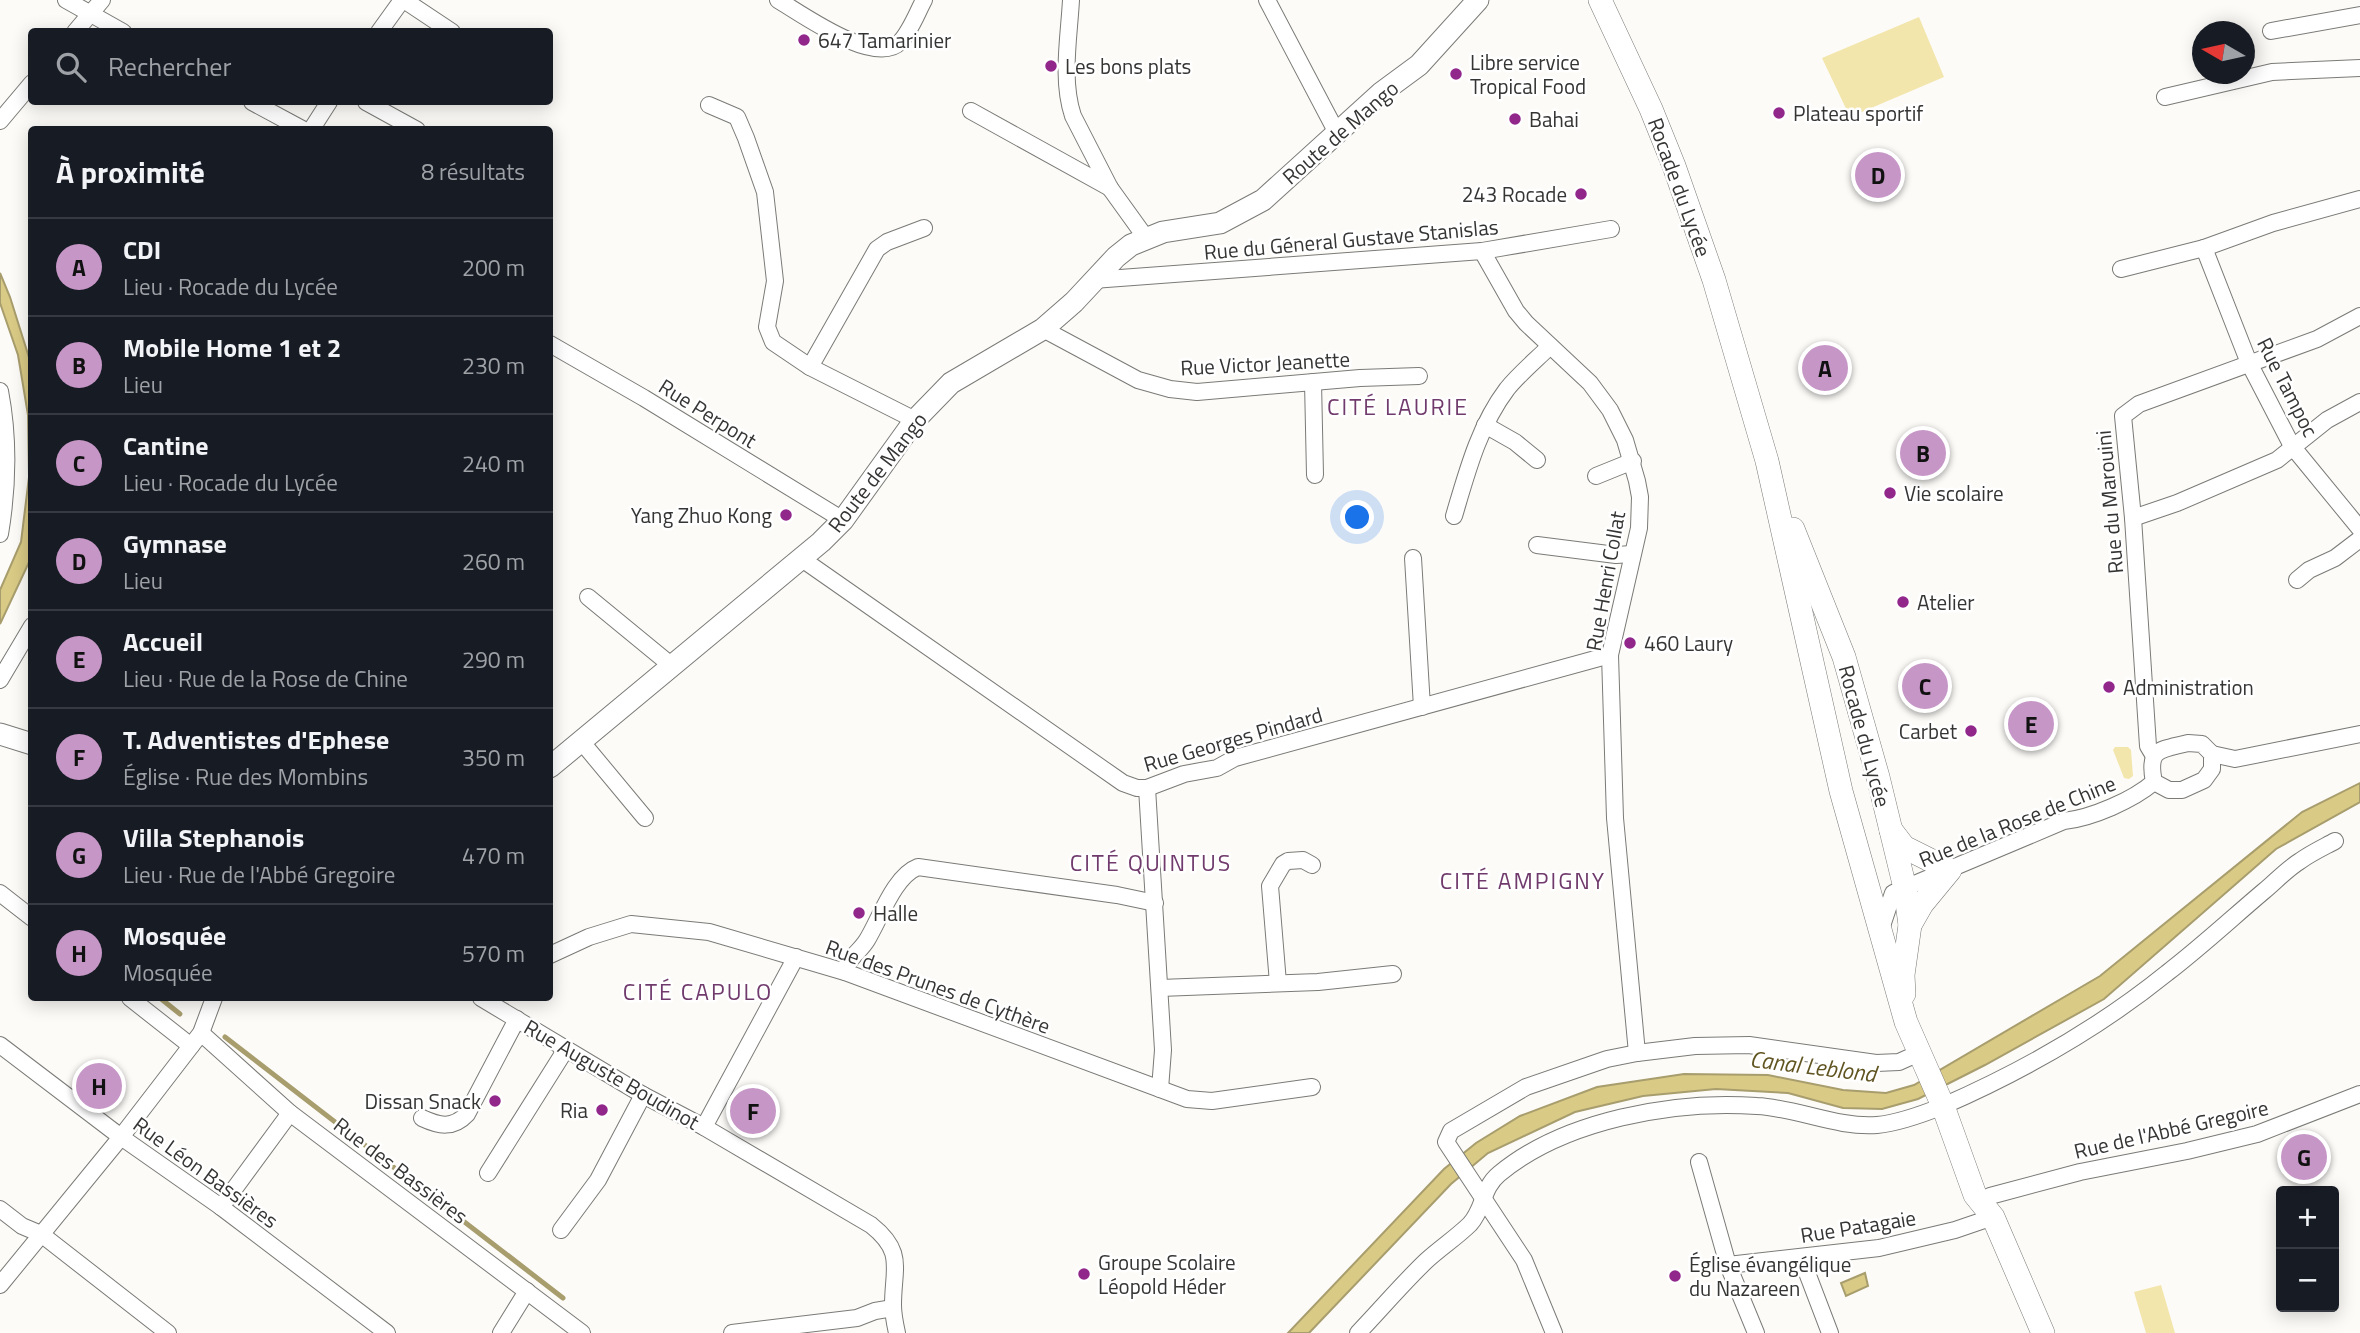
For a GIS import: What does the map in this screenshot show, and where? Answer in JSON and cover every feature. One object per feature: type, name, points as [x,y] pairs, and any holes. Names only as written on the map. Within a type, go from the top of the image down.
[{"type":"main road","name":"Rocade du Lycée","points":[[1600,0],[1651,109],[1714,280],[1767,461],[1841,791],[1906,1021],[1943,1106],[1975,1195],[1991,1206]]},
{"type":"main road","name":"Rocade du Lycée","points":[[1767,461],[1844,657],[1878,777],[1899,890],[1910,925],[1903,975],[1906,1021]]},
{"type":"main road","points":[[1889,828],[1904,847],[1950,870],[1922,904],[1910,925]]},
{"type":"main road","name":"Rocade du Lycée","points":[[1943,1106],[1961,1126],[2043,1333]]},
{"type":"street","points":[[66,0],[116,28]]},
{"type":"street","points":[[78,28],[102,0]]},
{"type":"street","points":[[382,28],[403,0],[446,28]]},
{"type":"street","points":[[778,0],[857,44],[879,50],[890,48],[901,41],[924,0]]},
{"type":"street","points":[[1071,0],[1067,84],[1069,104],[1111,188],[1146,238]]},
{"type":"street","points":[[1267,0],[1337,133]]},
{"type":"street","name":"Route de Mango","points":[[553,764],[802,559],[843,520],[915,420],[951,383],[1044,329],[1131,245],[1163,232],[1220,223],[1263,200],[1381,93],[1419,65],[1478,0]]},
{"type":"street","points":[[2271,32],[2360,15]]},
{"type":"street","points":[[2165,97],[2272,72],[2360,68]]},
{"type":"street","points":[[0,121],[28,88]]},
{"type":"street","points":[[258,105],[297,126]]},
{"type":"street","points":[[314,126],[327,105]]},
{"type":"street","points":[[371,105],[410,126]]},
{"type":"street","points":[[709,105],[737,117],[765,192],[775,281],[767,327],[773,342],[810,368],[915,420]]},
{"type":"street","points":[[971,111],[1111,188]]},
{"type":"street","points":[[2129,267],[2204,248],[2273,223],[2360,199]]},
{"type":"street","points":[[810,368],[877,249],[887,242],[924,228]]},
{"type":"street","name":"Rue du Géneral Gustave Stanislas","points":[[1093,280],[1482,251],[1611,229]]},
{"type":"street","name":"Rue Tampoc","points":[[2204,248],[2249,363],[2292,446],[2360,529]]},
{"type":"street","name":"Rue Henri Collat","points":[[1482,251],[1516,311],[1600,395],[1619,425],[1633,461],[1640,497],[1639,527],[1610,655],[1616,831],[1637,1053]]},
{"type":"street","name":"Rue du Marouini","points":[[2154,756],[2148,746],[2133,518],[2123,416],[2139,404],[2317,339],[2360,316]]},
{"type":"street","name":"Rue Victor Jeanette","points":[[1044,329],[1138,380],[1170,389],[1197,391],[1419,376]]},
{"type":"street","name":"Rue Perpont","points":[[553,346],[843,520]]},
{"type":"street","points":[[1454,516],[1467,471],[1485,425],[1509,386],[1550,346]]},
{"type":"street","points":[[1314,382],[1315,475]]},
{"type":"street","points":[[0,391],[6,425],[0,534]]},
{"type":"street","points":[[2133,518],[2177,503],[2277,460],[2327,420],[2360,402]]},
{"type":"street","points":[[1485,425],[1515,442],[1537,460]]},
{"type":"street","points":[[1595,476],[1633,461]]},
{"type":"street","points":[[2297,580],[2309,570],[2335,558],[2360,539]]},
{"type":"street","points":[[1537,545],[1616,555],[1632,554]]},
{"type":"street","points":[[1413,558],[1422,707]]},
{"type":"street","name":"Rue Georges Pindard","points":[[802,559],[1123,783],[1137,788],[1147,788],[1184,774],[1217,768],[1236,758],[1610,655]]},
{"type":"street","points":[[588,597],[672,666]]},
{"type":"street","points":[[0,680],[28,633]]},
{"type":"street","points":[[0,734],[28,743]]},
{"type":"street","points":[[2212,754],[2212,769],[2204,780],[2182,790],[2169,790],[2154,782],[2150,763],[2154,756],[2161,750],[2188,743],[2202,744],[2212,754],[2235,759],[2360,734]]},
{"type":"street","points":[[581,741],[645,818]]},
{"type":"street","name":"Rue de la Rose de Chine","points":[[1899,890],[2064,821],[2076,820],[2138,795],[2154,782]]},
{"type":"street","points":[[1147,788],[1163,1050],[1160,1089]]},
{"type":"street","points":[[1479,1192],[1498,1175],[1555,1141],[1622,1117],[1656,1110],[1693,1106],[1758,1106],[1855,1124],[1877,1125],[1943,1106],[2079,1037],[2112,1015],[2167,974],[2299,861],[2335,841]]},
{"type":"street","points":[[1278,983],[1270,886],[1283,864],[1303,860],[1312,864]]},
{"type":"street","points":[[1862,866],[1899,890],[1880,935]]},
{"type":"street","points":[[845,972],[848,961],[866,943],[896,888],[909,870],[918,867],[1117,895],[1155,903]]},
{"type":"street","points":[[0,893],[28,915]]},
{"type":"street","name":"Rue des Prunes de Cythère","points":[[553,954],[589,937],[631,924],[709,932],[845,972],[1187,1099],[1212,1101],[1312,1087]]},
{"type":"street","points":[[704,1127],[796,957]]},
{"type":"street","points":[[1160,988],[1318,982],[1393,974]]},
{"type":"street","name":"Rue des Bassières","points":[[136,1001],[196,1039],[582,1333]]},
{"type":"street","points":[[0,1285],[121,1137],[196,1039],[213,1001]]},
{"type":"street","name":"Rue Auguste Boudinot","points":[[486,1001],[643,1095],[704,1127],[871,1225],[886,1237],[896,1256],[893,1308]]},
{"type":"street","points":[[422,1118],[441,1125],[453,1124],[467,1114],[517,1019]]},
{"type":"street","name":"Rue Léon Bassières","points":[[0,1045],[387,1333]]},
{"type":"street","points":[[1554,1333],[1524,1260],[1446,1142],[1451,1132],[1526,1087],[1607,1059],[1637,1053],[1695,1046],[1749,1045],[1876,1063],[1922,1060]]},
{"type":"street","points":[[488,1173],[566,1049]]},
{"type":"street","name":"Rue de l'Abbé Gregoire","points":[[1991,1206],[2080,1172],[2257,1134],[2360,1094]]},
{"type":"street","points":[[561,1230],[598,1180],[643,1095]]},
{"type":"street","points":[[221,1207],[290,1113]]},
{"type":"street","points":[[1699,1162],[1728,1265],[1756,1333]]},
{"type":"street","points":[[1358,1333],[1426,1261],[1471,1222],[1478,1212],[1479,1192]]},
{"type":"street","name":"Rue Patagaie","points":[[1728,1265],[1879,1248],[1955,1230],[1991,1206]]},
{"type":"street","points":[[0,1209],[22,1226],[41,1234],[168,1333]]},
{"type":"street","points":[[1801,1257],[1830,1333]]},
{"type":"street","points":[[501,1333],[527,1291]]},
{"type":"street","points":[[732,1333],[857,1318],[893,1308],[897,1333]]},
{"type":"shaded area","points":[[1919,17],[1944,77],[1850,117],[1822,58]]},
{"type":"shaded area","points":[[0,273],[28,354],[28,415],[18,355],[0,303]]},
{"type":"shaded area","points":[[28,485],[28,564],[0,624],[0,590],[21,542]]},
{"type":"shaded area","points":[[2115,747],[2128,747],[2131,750],[2133,776],[2129,779],[2124,778],[2113,750]]},
{"type":"shaded area","points":[[2360,783],[2360,802],[2276,849],[2104,999],[1985,1065],[1918,1099],[1882,1109],[1843,1108],[1788,1093],[1716,1089],[1643,1096],[1575,1112],[1488,1153],[1451,1184],[1309,1333],[1288,1333],[1444,1169],[1476,1143],[1520,1116],[1597,1087],[1684,1074],[1768,1075],[1843,1090],[1886,1093],[1914,1085],[2100,976],[2302,812]]},
{"type":"shaded area","points":[[1865,1273],[1868,1286],[1846,1296],[1841,1283]]},
{"type":"shaded area","points":[[2161,1285],[2175,1333],[2146,1333],[2134,1292]]},
{"type":"waterway","points":[[164,1001],[180,1014]]},
{"type":"waterway","points":[[225,1037],[563,1298]]},
{"type":"place","name":"647 Tamarinier","points":[[804,40]]},
{"type":"place","name":"Les bons plats","points":[[1051,66]]},
{"type":"place","name":"Libre service Tropical Food","points":[[1456,74]]},
{"type":"place","name":"Plateau sportif","points":[[1779,113]]},
{"type":"place","name":"Bahai","points":[[1515,119]]},
{"type":"place","name":"Gymnase","points":[[1878,175]]},
{"type":"place","name":"243 Rocade","points":[[1581,194]]},
{"type":"place","name":"CDI","points":[[1825,368]]},
{"type":"place","name":"Mobile Home 1 et 2","points":[[1923,453]]},
{"type":"place","name":"Vie scolaire","points":[[1890,493]]},
{"type":"place","name":"Yang Zhuo Kong","points":[[786,515]]},
{"type":"place","name":"Atelier","points":[[1903,602]]},
{"type":"place","name":"460 Laury","points":[[1630,643]]},
{"type":"place","name":"Cantine","points":[[1925,686]]},
{"type":"place","name":"Administration","points":[[2109,687]]},
{"type":"place","name":"Accueil","points":[[2031,724]]},
{"type":"place","name":"Carbet","points":[[1971,731]]},
{"type":"place","name":"Halle","points":[[859,913]]},
{"type":"place","name":"Mosquée","points":[[99,1086]]},
{"type":"place","name":"Dissan Snack","points":[[495,1101]]},
{"type":"place","name":"Ria","points":[[602,1110]]},
{"type":"place","name":"T. Adventistes d'Ephese","points":[[753,1111]]},
{"type":"place","name":"Villa Stephanois","points":[[2304,1157]]},
{"type":"place","name":"Groupe Scolaire Léopold Héder","points":[[1084,1274]]},
{"type":"place","name":"Église évangélique du Nazareen","points":[[1675,1276]]},
{"type":"district","name":"CITÉ LAURIE","points":[[1398,406]]},
{"type":"district","name":"CITÉ QUINTUS","points":[[1151,862]]},
{"type":"district","name":"CITÉ AMPIGNY","points":[[1523,880]]},
{"type":"district","name":"CITÉ CAPULO","points":[[698,991]]},
{"type":"water label","name":"Canal Leblond","points":[[1813,1066]]}]
